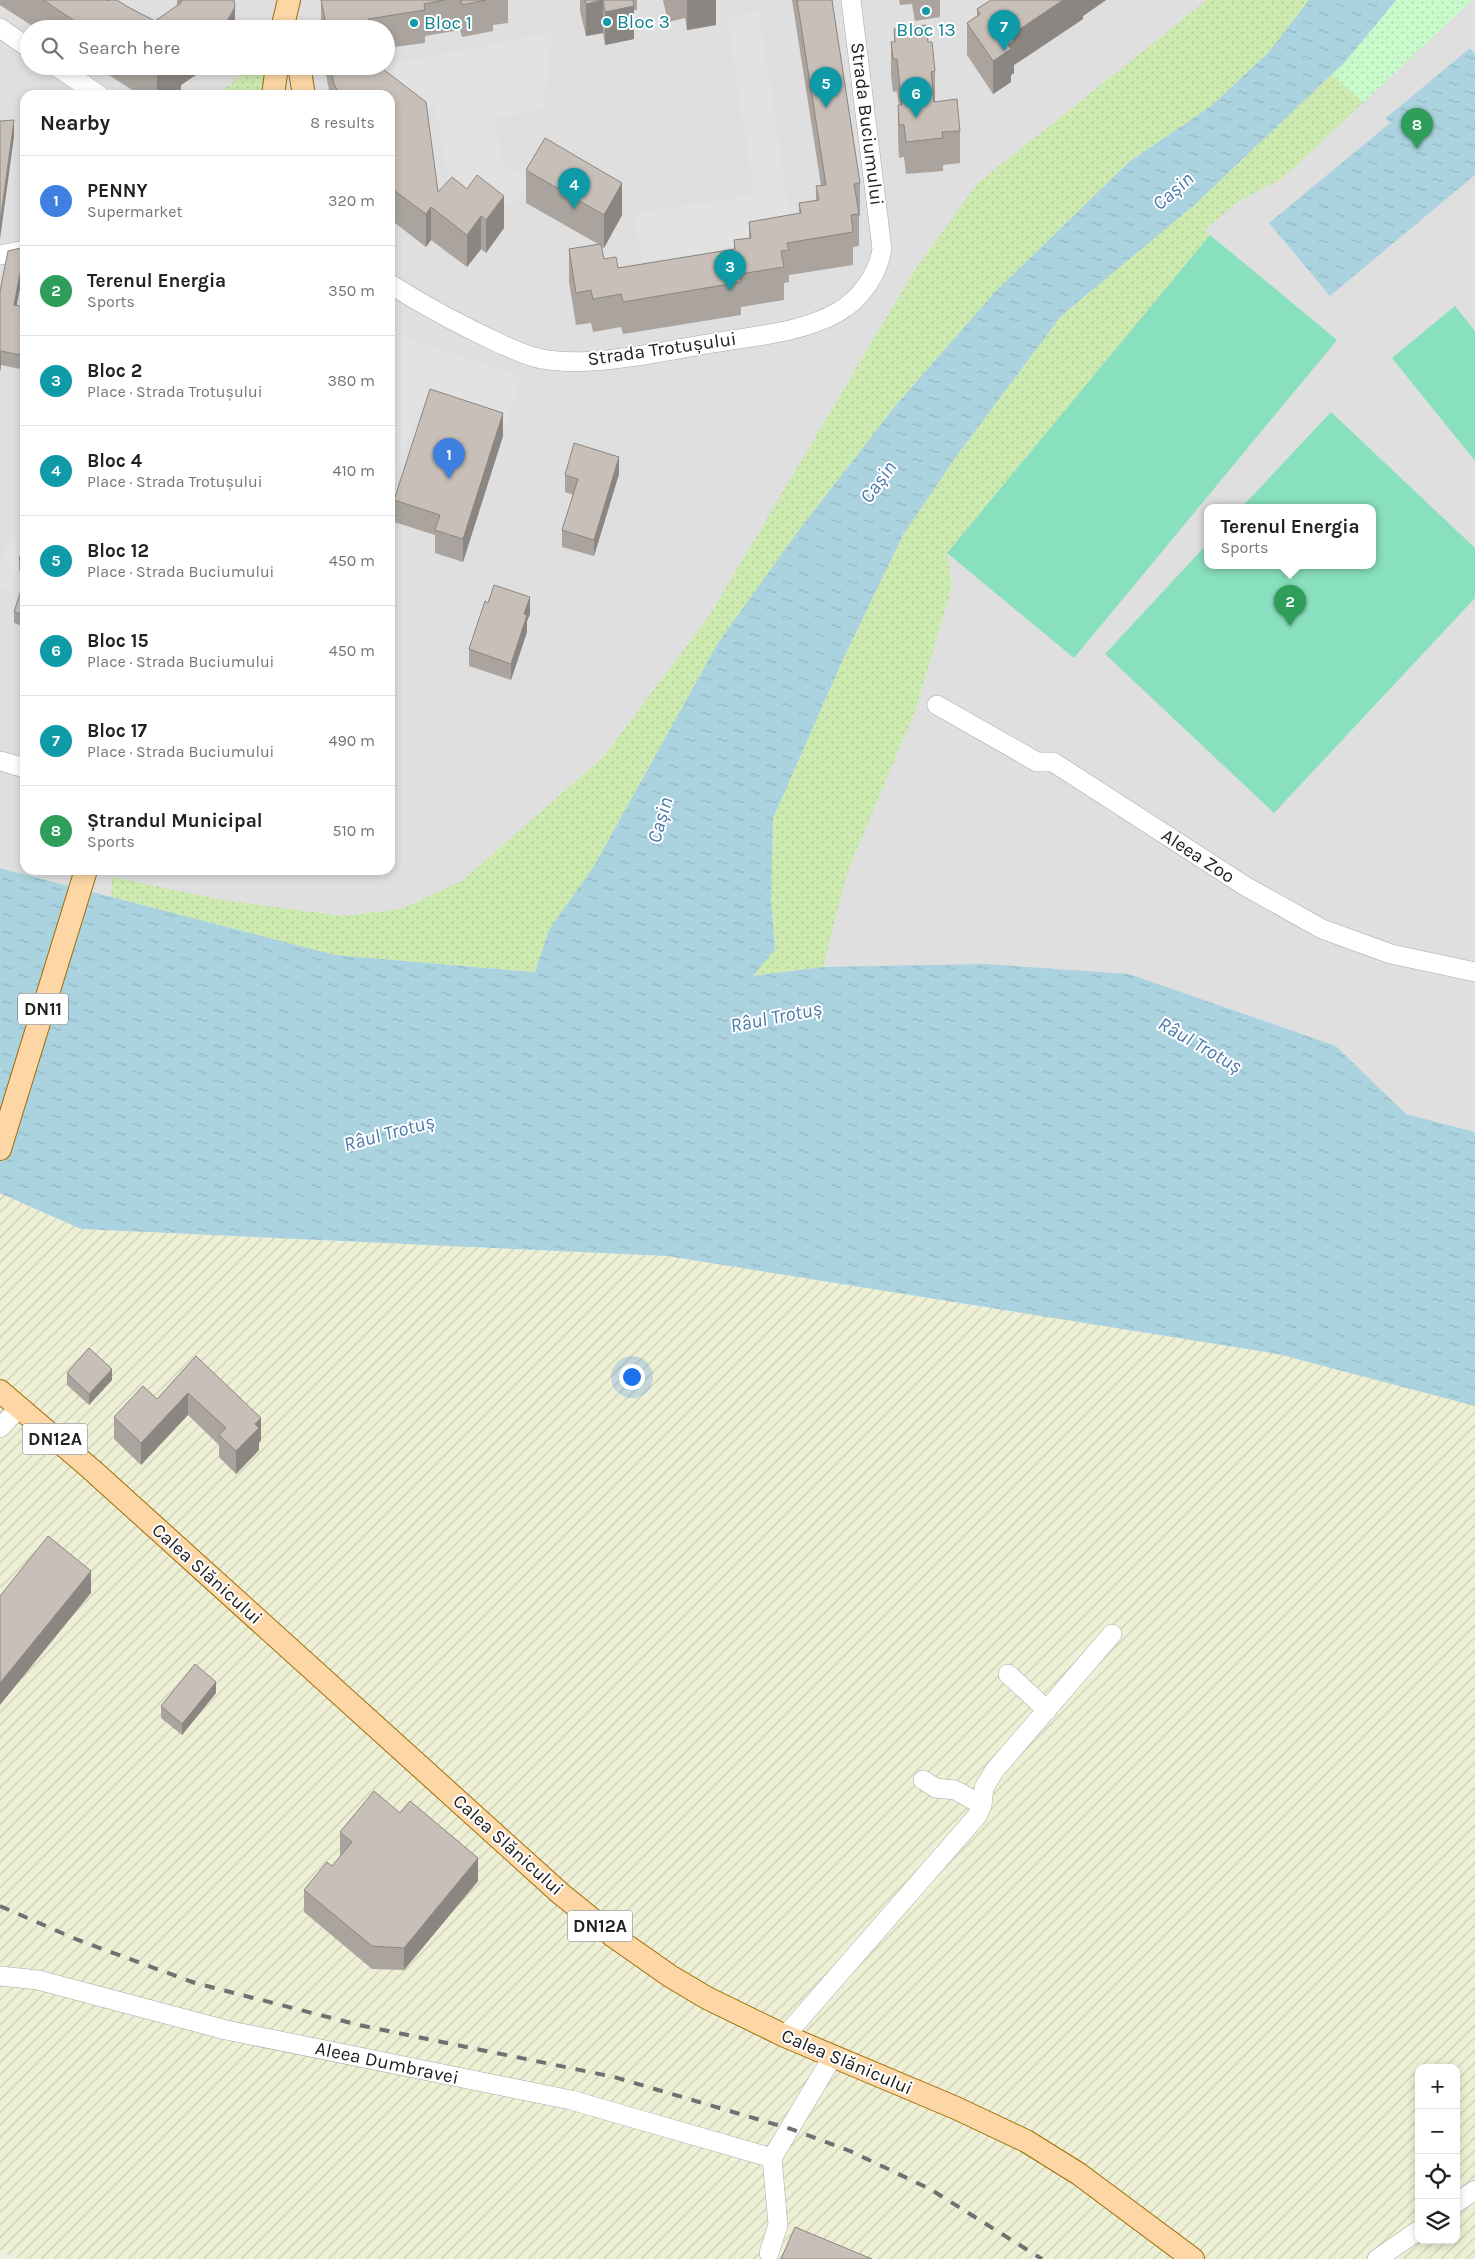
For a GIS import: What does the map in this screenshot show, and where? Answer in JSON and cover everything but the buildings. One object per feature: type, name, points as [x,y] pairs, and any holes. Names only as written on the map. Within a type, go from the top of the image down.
[{"type":"main road","points":[[284,20],[289,0]]},
{"type":"main road","points":[[289,0],[291,20]]},
{"type":"main road","points":[[274,90],[276,75]]},
{"type":"main road","points":[[285,90],[287,75]]},
{"type":"main road","points":[[301,75],[303,90]]},
{"type":"main road","name":"DN11","points":[[0,1149],[84,875]]},
{"type":"main road","name":"Calea Slănicului","points":[[0,1380],[19,1408]]},
{"type":"main road","name":"Calea Slănicului","points":[[0,1391],[90,1469],[583,1912],[613,1936],[670,1976],[707,1998],[785,2036],[956,2108],[1026,2140],[1079,2174],[1193,2259]]},
{"type":"street","name":"Strada Buciumului","points":[[851,0],[882,249]]},
{"type":"street","points":[[0,28],[20,42]]},
{"type":"street","points":[[69,75],[91,90]]},
{"type":"street","name":"Strada Trotușului","points":[[395,287],[444,316],[534,358],[585,360],[625,357],[767,334],[818,321],[839,312],[861,293],[877,270],[882,249]]},
{"type":"street","points":[[0,255],[20,251]]},
{"type":"street","name":"Aleea Zoo","points":[[937,705],[1037,762],[1052,762],[1245,886],[1322,929],[1392,954],[1475,972]]},
{"type":"street","points":[[0,761],[20,767]]},
{"type":"street","points":[[0,1428],[19,1408]]},
{"type":"street","points":[[785,2036],[977,1816],[982,1805],[984,1788],[994,1771],[1112,1634]]},
{"type":"street","points":[[1008,1674],[1047,1710]]},
{"type":"street","points":[[922,1780],[936,1788],[955,1790],[982,1805]]},
{"type":"street","name":"Aleea Dumbravei","points":[[0,1976],[38,1980],[226,2030],[572,2100],[772,2158]]},
{"type":"street","points":[[769,2253],[778,2224],[772,2158],[833,2056]]},
{"type":"street","points":[[1460,2201],[1475,2190]]},
{"type":"street","points":[[1377,2259],[1415,2233]]},
{"type":"shaded area","points":[[0,0],[1475,0],[1475,1132],[1406,1114],[1336,1046],[692,984],[335,955],[27,875],[395,875],[395,90],[20,90],[20,873],[0,868]]},
{"type":"shaded area","points":[[759,12],[793,239],[642,262],[635,213],[754,195],[727,16]]},
{"type":"shaded area","points":[[553,32],[543,109],[494,119],[503,161],[530,181],[511,205],[486,188],[452,197],[435,106],[402,111],[395,64]]},
{"type":"shaded area","points":[[395,334],[521,377],[503,432],[420,404],[395,479]]},
{"type":"shaded area","points":[[10,533],[20,536],[20,557],[11,593],[0,587],[0,566]]},
{"type":"green space","points":[[1207,0],[1309,0],[1268,53],[1211,106],[1129,162],[996,291],[896,405],[799,530],[718,643],[594,866],[549,930],[535,972],[335,955],[111,897],[112,877],[222,900],[343,916],[401,909],[462,881],[604,756],[709,616],[914,271],[978,183]]},
{"type":"green space","points":[[1396,0],[1472,0],[1283,178],[1236,203],[1205,230],[1210,235],[947,553],[952,586],[916,709],[847,873],[823,967],[753,976],[775,948],[771,900],[773,818],[844,657],[903,535],[955,458],[1061,316],[1193,206],[1344,63]]},
{"type":"green space","points":[[1396,0],[1472,0],[1363,103],[1332,74],[1344,63]]},
{"type":"green space","points":[[242,75],[268,75],[266,90],[223,90]]},
{"type":"green space","points":[[1210,235],[1337,340],[1074,658],[947,553]]},
{"type":"green space","points":[[1455,306],[1475,331],[1475,461],[1392,358]]},
{"type":"green space","points":[[1331,412],[1475,548],[1475,598],[1274,813],[1105,654],[1204,547],[1204,569],[1376,569],[1376,504],[1245,504]]},
{"type":"green space","points":[[0,1193],[81,1229],[667,1256],[1278,1354],[1475,1406],[1475,2259],[22,2259],[0,2253]]},
{"type":"water","points":[[1309,0],[1396,0],[1344,63],[1193,206],[1061,316],[955,458],[903,535],[844,657],[773,818],[771,901],[775,949],[753,976],[823,967],[985,964],[1129,974],[1336,1046],[1406,1114],[1475,1132],[1475,1406],[1278,1354],[667,1256],[81,1229],[0,1193],[0,868],[20,873],[20,875],[27,875],[335,955],[535,972],[549,930],[594,866],[718,643],[799,530],[896,405],[996,291],[1129,162],[1211,106],[1268,53]]},
{"type":"water","points":[[1470,48],[1475,54],[1475,175],[1330,296],[1269,223],[1390,123],[1386,118]]},
{"type":"railway","points":[[0,1906],[78,1940],[195,1983],[359,2025],[614,2077],[791,2129],[850,2151],[930,2189],[1042,2259]]},
{"type":"place","name":"Bloc 13","points":[[926,11]]},
{"type":"place","name":"Bloc 3","points":[[607,22]]},
{"type":"place","name":"Bloc 1","points":[[414,23]]},
{"type":"place","name":"Bloc 17","points":[[1004,51]]},
{"type":"place","name":"Bloc 12","points":[[826,108]]},
{"type":"place","name":"Bloc 15","points":[[916,118]]},
{"type":"place","name":"Ștrandul Municipal","points":[[1417,149]]},
{"type":"place","name":"Bloc 4","points":[[574,209]]},
{"type":"place","name":"Bloc 2","points":[[730,291]]},
{"type":"place","name":"PENNY","points":[[449,479]]},
{"type":"place","name":"Terenul Energia","points":[[1290,626]]},
{"type":"water label","name":"Cașin","points":[[1173,191]]},
{"type":"water label","name":"Cașin","points":[[878,482]]},
{"type":"water label","name":"Cașin","points":[[660,820]]},
{"type":"water label","name":"Râul Trotuș","points":[[776,1017]]},
{"type":"water label","name":"Râul Trotuș","points":[[1200,1045]]},
{"type":"water label","name":"Râul Trotuș","points":[[389,1133]]}]
